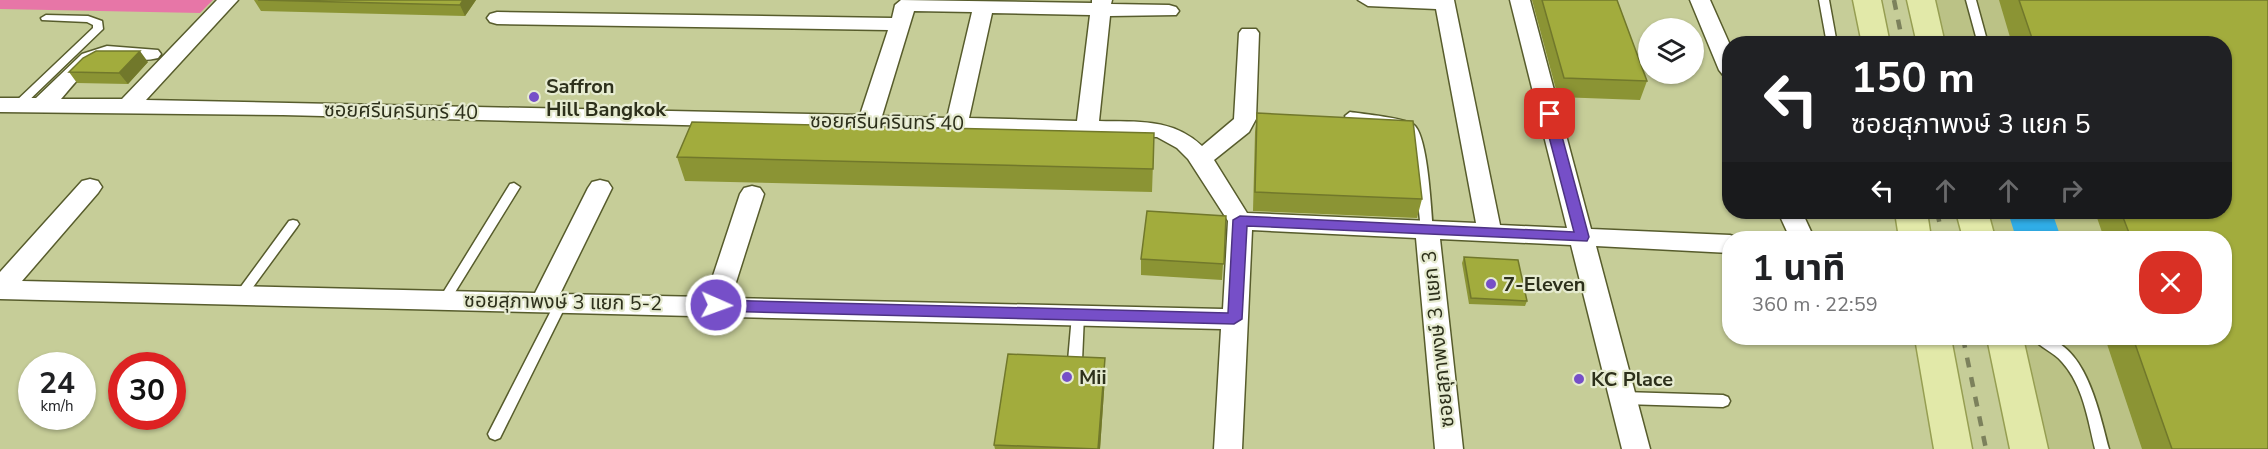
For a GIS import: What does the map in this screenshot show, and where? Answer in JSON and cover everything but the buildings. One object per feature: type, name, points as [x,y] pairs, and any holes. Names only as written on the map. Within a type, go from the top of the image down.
[{"type":"main road","points":[[1867,0],[1874,36]]},
{"type":"main road","points":[[1921,0],[1929,36]]},
{"type":"main road","points":[[1934,345],[1953,449]]},
{"type":"main road","points":[[2007,345],[2029,449]]},
{"type":"street","points":[[128,106],[228,0]]},
{"type":"street","points":[[1368,0],[1444,2],[1490,233]]},
{"type":"street","points":[[1520,0],[1636,449]]},
{"type":"street","points":[[1700,0],[1722,51]]},
{"type":"street","points":[[1087,128],[1101,5]]},
{"type":"street","points":[[497,18],[1101,5],[1169,11]]},
{"type":"street","points":[[957,124],[983,7]]},
{"type":"street","points":[[869,122],[904,10]]},
{"type":"street","points":[[1201,159],[1241,127],[1245,119],[1249,33]]},
{"type":"street","points":[[20,105],[89,58],[107,52],[151,54]]},
{"type":"street","name":"ซอยศรีนครินทร์ 40","points":[[20,105],[957,124],[1170,132],[1201,159],[1240,220]]},
{"type":"street","points":[[0,289],[90,187]]},
{"type":"street","points":[[553,301],[600,188]]},
{"type":"street","points":[[716,305],[752,194]]},
{"type":"street","points":[[1228,449],[1240,220],[1722,244]]},
{"type":"street","name":"ซอยสุภาพงษ์ 3 แยก 3","points":[[1427,230],[1449,449]]},
{"type":"street","name":"ซอยสุภาพงษ์ 3 แยก 5-2","points":[[0,289],[1234,319]]},
{"type":"lane","points":[[1824,0],[1830,36]]},
{"type":"lane","points":[[1971,0],[1981,36]]},
{"type":"lane","points":[[20,105],[98,29],[98,22],[88,19],[46,18]]},
{"type":"lane","points":[[1350,116],[1403,124],[1410,127],[1418,138],[1427,230]]},
{"type":"lane","points":[[446,299],[514,187]]},
{"type":"lane","points":[[241,295],[293,224]]},
{"type":"lane","points":[[495,434],[553,301]]},
{"type":"lane","points":[[1075,361],[1078,315]]},
{"type":"lane","points":[[2052,345],[2065,353],[2080,374],[2103,449]]},
{"type":"lane","points":[[1623,398],[1723,401]]},
{"type":"shaded area","points":[[0,0],[213,0],[200,13],[0,9]]},
{"type":"shaded area","points":[[1933,0],[2268,0],[2268,449],[2048,449],[2021,345],[2232,345],[2232,231],[1992,231],[1989,219],[2232,219],[2232,36],[1942,36]]},
{"type":"water","points":[[2010,219],[2054,219],[2059,231],[2014,231]]},
{"type":"railway","points":[[1894,0],[1901,36]]},
{"type":"railway","points":[[1939,219],[1941,231]]},
{"type":"railway","points":[[1964,345],[1986,449]]},
{"type":"place","name":"Saffron Hill Bangkok","points":[[534,97]]},
{"type":"place","name":"7-Eleven","points":[[1491,284]]},
{"type":"place","name":"Mii","points":[[1067,377]]},
{"type":"place","name":"KC Place","points":[[1579,379]]},
{"type":"route","points":[[716,305],[1234,319],[1240,220],[1582,237],[1550,114]]}]
